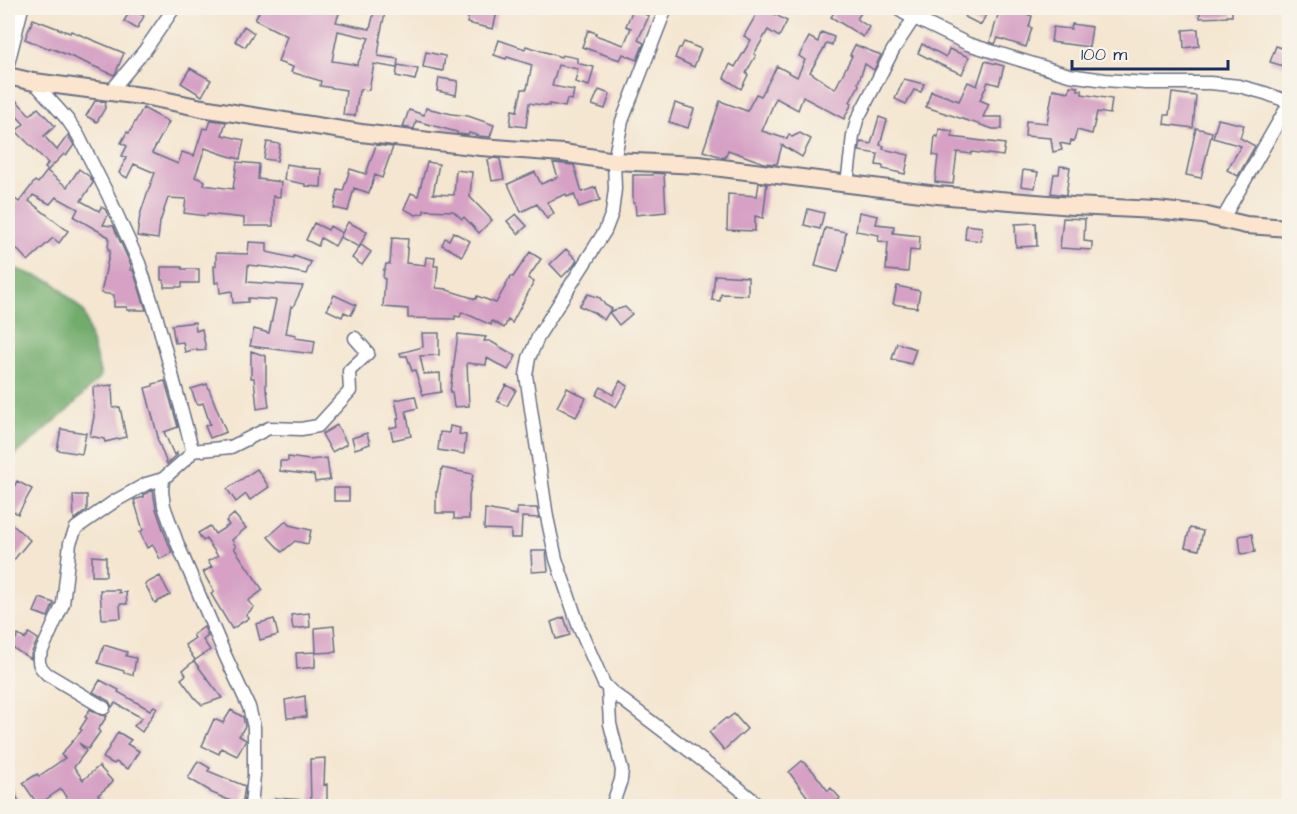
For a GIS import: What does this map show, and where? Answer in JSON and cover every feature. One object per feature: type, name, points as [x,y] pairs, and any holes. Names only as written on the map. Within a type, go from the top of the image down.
[{"type":"street","points":[[8,64],[22,8]]},
{"type":"street","points":[[111,91],[145,50],[174,8]]},
{"type":"street","points":[[666,8],[622,121],[614,161],[615,189],[612,213],[605,231],[539,335],[529,358],[526,375],[547,517],[556,559],[579,627],[604,684],[760,807]]},
{"type":"street","points":[[896,8],[968,45],[1070,75],[1146,83],[1210,83],[1239,86],[1289,102],[1222,220]]},
{"type":"street","points":[[847,184],[857,120],[893,51],[923,8]]},
{"type":"street","points":[[8,76],[361,133],[481,147],[563,153],[614,161],[698,165],[936,195],[1156,210],[1203,215],[1246,225],[1290,228]]},
{"type":"street","points":[[34,82],[78,135],[139,263],[156,315],[192,451]]},
{"type":"street","points":[[104,708],[47,674],[39,662],[39,657],[63,604],[70,543],[76,528],[115,501],[146,484],[163,479],[192,451],[231,447],[269,428],[301,429],[318,426],[350,391],[349,371],[368,352],[355,338]]},
{"type":"street","points":[[163,479],[164,506],[178,544],[249,707],[254,727],[251,807]]},
{"type":"street","points":[[608,688],[610,724],[622,770],[612,807]]},
{"type":"green space","points":[[8,266],[53,282],[84,312],[101,376],[67,411],[8,459]]},
{"type":"building","points":[[261,8],[341,8],[336,22],[370,29],[375,8],[386,8],[378,56],[398,59],[397,68],[374,64],[369,90],[359,91],[355,116],[343,115],[346,90],[320,86],[321,81],[291,72],[293,67],[278,62],[287,36],[255,20]],"holes":[[[338,31],[369,38],[357,65],[332,61]]]},
{"type":"building","points":[[470,8],[498,8],[493,29],[467,23]]},
{"type":"building","points":[[760,8],[771,8],[775,11],[774,14],[787,21],[779,37],[768,30],[754,54],[756,55],[746,73],[748,75],[741,89],[724,78],[730,64],[735,67],[751,40],[744,36]]},
{"type":"building","points":[[837,8],[856,8],[862,11],[857,19],[869,27],[863,37],[831,17]]},
{"type":"building","points":[[960,8],[989,8],[981,25],[965,17],[968,13]]},
{"type":"building","points":[[1000,8],[1008,8],[1032,16],[1029,27],[1032,28],[1026,47],[998,38],[995,44],[990,42]]},
{"type":"building","points":[[1200,8],[1232,8],[1232,16],[1200,18]]},
{"type":"building","points":[[131,9],[144,16],[137,29],[124,21]]},
{"type":"building","points":[[633,9],[649,16],[638,40],[644,43],[637,60],[623,54],[620,60],[582,47],[588,30],[596,33],[595,35],[624,45],[631,28],[626,26]]},
{"type":"building","points":[[33,19],[70,33],[71,31],[124,53],[116,72],[114,75],[25,39]]},
{"type":"building","points":[[1072,24],[1092,27],[1089,47],[1051,42],[1053,27],[1071,29]]},
{"type":"building","points":[[244,26],[254,33],[245,47],[235,41]]},
{"type":"building","points":[[1198,29],[1199,46],[1184,48],[1183,30]]},
{"type":"building","points":[[821,32],[834,37],[832,45],[827,43],[810,72],[835,89],[852,56],[850,55],[855,45],[881,55],[874,70],[865,64],[859,85],[844,119],[803,97],[798,110],[776,98],[762,131],[787,139],[789,134],[792,137],[800,133],[811,139],[802,157],[782,145],[777,164],[764,163],[728,150],[725,158],[703,151],[720,101],[747,111],[756,94],[761,96],[777,66],[797,77],[805,60],[799,56],[809,37],[818,42]]},
{"type":"building","points":[[499,40],[525,49],[526,46],[561,57],[562,55],[577,58],[580,64],[594,67],[589,86],[575,82],[578,69],[558,65],[552,86],[574,90],[572,100],[567,99],[565,107],[529,103],[526,127],[510,125],[512,110],[517,111],[522,89],[527,89],[532,65],[494,55]]},
{"type":"building","points":[[684,42],[701,49],[694,67],[675,58]]},
{"type":"building","points":[[922,44],[946,57],[949,49],[969,57],[962,74],[918,53]]},
{"type":"building","points":[[1276,46],[1290,51],[1290,68],[1270,62]]},
{"type":"building","points":[[426,52],[445,56],[443,71],[423,67]]},
{"type":"building","points":[[985,61],[1004,66],[999,85],[988,82],[980,100],[989,104],[983,117],[1002,117],[1002,129],[993,129],[926,107],[931,91],[959,101],[968,82],[977,86]]},
{"type":"building","points":[[398,65],[418,69],[415,80],[396,76]]},
{"type":"building","points":[[190,68],[211,80],[202,96],[181,83]]},
{"type":"building","points":[[439,78],[458,81],[456,95],[437,91]]},
{"type":"building","points":[[904,79],[924,84],[921,92],[914,90],[906,104],[895,99]]},
{"type":"building","points":[[1070,86],[1078,87],[1078,90],[1082,90],[1082,94],[1112,99],[1110,114],[1097,112],[1092,134],[1077,130],[1074,141],[1071,140],[1070,145],[1060,143],[1062,150],[1053,152],[1051,138],[1025,136],[1026,121],[1047,123],[1053,89],[1069,92]]},
{"type":"building","points":[[599,90],[610,94],[605,109],[592,105]]},
{"type":"building","points":[[1172,93],[1196,96],[1193,128],[1164,124],[1165,115],[1169,115]]},
{"type":"building","points":[[14,98],[30,115],[38,108],[55,126],[44,136],[57,150],[68,135],[74,145],[66,156],[64,154],[48,170],[45,168],[48,163],[16,131],[24,124],[8,107]]},
{"type":"building","points":[[95,101],[106,102],[97,122],[86,116]]},
{"type":"building","points":[[675,103],[694,109],[688,128],[669,122]]},
{"type":"building","points":[[143,108],[169,122],[152,153],[178,164],[182,152],[194,156],[203,128],[208,129],[211,120],[226,122],[222,135],[244,140],[240,159],[205,148],[195,177],[205,181],[204,185],[233,189],[237,162],[259,164],[258,179],[281,182],[280,197],[273,196],[273,226],[244,226],[244,218],[184,213],[186,199],[168,198],[160,222],[158,239],[137,236],[140,215],[155,173],[134,164],[127,178],[119,173],[126,158],[122,156],[127,146],[121,143]]},
{"type":"building","points":[[426,108],[468,116],[494,125],[490,137],[469,133],[468,135],[457,134],[457,132],[416,121],[414,129],[403,127],[409,110],[424,115]]},
{"type":"building","points":[[879,117],[887,120],[880,145],[884,146],[883,149],[909,155],[905,174],[876,165],[878,154],[859,151],[861,142],[871,144]]},
{"type":"building","points":[[1218,119],[1244,125],[1240,138],[1255,146],[1238,176],[1227,170],[1241,146],[1213,138]]},
{"type":"building","points":[[1196,128],[1212,132],[1201,178],[1186,175]]},
{"type":"building","points":[[939,129],[952,131],[952,137],[1005,144],[1003,156],[957,152],[953,184],[935,182],[938,156],[933,155],[935,136],[938,137]]},
{"type":"building","points":[[267,142],[280,144],[277,161],[264,159]]},
{"type":"building","points":[[376,145],[393,147],[382,178],[375,175],[369,193],[354,188],[348,211],[334,208],[338,190],[343,191],[350,169],[366,174]]},
{"type":"building","points":[[500,159],[504,179],[492,181],[488,160]]},
{"type":"building","points":[[427,162],[439,164],[433,194],[454,195],[456,170],[472,172],[470,197],[492,220],[479,233],[464,217],[462,219],[453,211],[424,210],[424,213],[416,215],[404,209],[411,193],[418,196]]},
{"type":"building","points":[[553,163],[574,165],[582,192],[596,187],[600,200],[579,207],[574,194],[567,197],[566,194],[547,202],[554,213],[547,219],[537,204],[521,212],[508,184],[535,172],[541,184],[558,177]]},
{"type":"building","points":[[286,164],[322,169],[321,187],[305,186],[305,184],[284,180]]},
{"type":"building","points":[[1060,166],[1070,167],[1066,195],[1051,193],[1054,174],[1059,174]]},
{"type":"building","points":[[79,169],[90,177],[93,183],[81,201],[99,211],[101,207],[105,209],[108,215],[103,225],[113,226],[131,265],[130,270],[133,270],[146,310],[114,307],[114,295],[101,293],[110,250],[108,250],[109,237],[74,217],[78,209],[56,197],[50,204],[33,195],[29,201],[68,231],[59,243],[53,238],[28,261],[14,246],[8,253],[8,201],[11,196],[19,202],[35,181],[38,183],[47,171],[67,187]]},
{"type":"building","points":[[1023,170],[1038,172],[1035,188],[1021,186]]},
{"type":"building","points":[[653,173],[664,174],[666,212],[636,215],[635,203],[633,203],[633,175],[653,175]]},
{"type":"building","points":[[759,183],[767,184],[763,218],[755,216],[755,231],[727,230],[728,194],[757,196]]},
{"type":"building","points":[[808,209],[824,213],[820,229],[804,225]]},
{"type":"building","points":[[859,212],[878,216],[876,224],[894,226],[893,233],[920,236],[919,251],[910,250],[908,272],[886,270],[888,242],[878,241],[879,235],[856,231]]},
{"type":"building","points":[[516,214],[527,226],[518,234],[507,221]]},
{"type":"building","points":[[1063,218],[1085,219],[1084,241],[1092,242],[1092,250],[1060,248]]},
{"type":"building","points":[[348,222],[367,232],[359,247],[340,237]]},
{"type":"building","points":[[314,223],[328,230],[330,226],[342,233],[335,246],[321,238],[318,246],[306,240]]},
{"type":"building","points":[[1036,223],[1037,246],[1016,247],[1015,224]]},
{"type":"building","points":[[966,225],[982,227],[981,241],[965,239]]},
{"type":"building","points":[[825,228],[846,232],[838,272],[815,266]]},
{"type":"building","points":[[453,232],[470,241],[462,256],[442,245],[445,238],[449,240]]},
{"type":"building","points":[[392,238],[408,239],[406,263],[425,265],[426,257],[435,258],[434,266],[438,266],[436,288],[447,289],[476,299],[477,296],[496,303],[511,276],[513,277],[530,252],[541,259],[528,278],[534,282],[512,323],[508,320],[504,328],[492,321],[491,325],[462,312],[460,317],[455,316],[455,319],[408,318],[408,309],[383,307],[384,269],[386,264],[390,264]]},
{"type":"building","points":[[249,242],[267,243],[267,252],[293,258],[294,256],[311,262],[306,274],[248,265],[247,282],[303,286],[293,307],[291,306],[286,333],[296,335],[295,338],[315,341],[313,354],[250,346],[254,329],[269,333],[276,300],[248,298],[248,302],[233,303],[232,291],[220,293],[219,282],[215,283],[214,266],[216,266],[216,253],[248,254]]},
{"type":"building","points":[[361,245],[371,252],[362,265],[352,258]]},
{"type":"building","points":[[566,249],[577,260],[562,277],[550,264]]},
{"type":"building","points":[[161,267],[199,269],[199,283],[182,283],[182,287],[164,287],[164,280],[161,280]]},
{"type":"building","points":[[715,275],[748,277],[748,295],[721,294],[720,301],[712,300]]},
{"type":"building","points":[[897,286],[920,291],[917,308],[893,304]]},
{"type":"building","points":[[588,294],[600,298],[612,309],[604,320],[579,306]]},
{"type":"building","points":[[334,295],[356,305],[351,315],[344,312],[342,317],[327,310]]},
{"type":"building","points":[[625,307],[632,314],[619,325],[609,312]]},
{"type":"building","points":[[195,322],[196,331],[202,329],[206,350],[197,351],[197,349],[185,352],[183,342],[175,343],[172,325]]},
{"type":"building","points":[[422,333],[439,333],[439,355],[420,356],[424,374],[440,373],[441,392],[423,395],[415,370],[412,371],[407,356],[401,356],[400,353],[423,347]]},
{"type":"building","points":[[458,334],[486,337],[484,341],[490,341],[516,356],[508,370],[487,358],[486,365],[467,363],[469,406],[454,407],[452,392],[450,392]]},
{"type":"building","points":[[897,343],[916,349],[911,364],[892,359]]},
{"type":"building","points":[[251,351],[266,356],[266,391],[269,407],[257,409],[254,378],[251,378]]},
{"type":"building","points":[[165,381],[178,427],[164,432],[174,455],[177,453],[167,464],[157,438],[145,388]]},
{"type":"building","points":[[620,381],[628,386],[616,407],[596,395],[601,387],[613,395]]},
{"type":"building","points":[[207,384],[226,432],[210,438],[205,426],[210,424],[203,403],[197,405],[191,389]]},
{"type":"building","points":[[112,385],[113,408],[120,407],[126,437],[105,442],[104,439],[90,436],[94,417],[93,387]]},
{"type":"building","points":[[506,385],[516,390],[507,406],[497,401]]},
{"type":"building","points":[[567,388],[586,398],[576,417],[557,407]]},
{"type":"building","points":[[415,396],[418,408],[406,411],[411,436],[393,440],[390,428],[398,426],[397,419],[399,418],[395,400]]},
{"type":"building","points":[[337,425],[347,444],[332,452],[322,434]]},
{"type":"building","points":[[450,426],[460,428],[459,434],[466,435],[464,454],[438,450],[440,432],[449,433]]},
{"type":"building","points":[[61,429],[86,433],[82,454],[57,450]]},
{"type":"building","points":[[367,433],[370,444],[355,449],[352,438]]},
{"type":"building","points":[[288,457],[309,460],[327,458],[330,480],[315,482],[314,475],[280,471],[280,461],[288,461]]},
{"type":"building","points":[[442,468],[473,474],[469,496],[469,519],[454,519],[454,513],[436,513],[436,492]]},
{"type":"building","points":[[257,469],[269,487],[250,500],[246,494],[236,502],[227,489]]},
{"type":"building","points":[[17,481],[32,489],[18,514],[8,508],[8,485],[13,489]]},
{"type":"building","points":[[334,488],[349,488],[349,501],[334,501]]},
{"type":"building","points":[[153,490],[156,509],[172,553],[160,559],[153,545],[147,548],[140,532],[143,530],[134,500],[144,497],[143,495]]},
{"type":"building","points":[[73,495],[87,495],[87,510],[74,520]]},
{"type":"building","points":[[517,508],[537,508],[539,518],[522,517],[521,538],[511,538],[511,530],[484,529],[485,509],[517,515]]},
{"type":"building","points":[[234,514],[246,528],[232,540],[236,547],[234,548],[263,590],[248,601],[254,607],[246,615],[249,618],[232,629],[211,594],[214,592],[203,572],[212,567],[208,561],[218,556],[206,539],[203,541],[198,533],[210,526],[215,534],[229,525],[226,521]]},
{"type":"building","points":[[8,521],[30,540],[13,561],[8,557]]},
{"type":"building","points":[[286,521],[289,525],[311,530],[308,544],[295,541],[282,552],[268,537]]},
{"type":"building","points":[[1190,528],[1203,531],[1199,550],[1185,547]]},
{"type":"building","points":[[1252,534],[1255,552],[1241,554],[1239,536]]},
{"type":"building","points":[[531,551],[546,551],[548,571],[532,572]]},
{"type":"building","points":[[92,556],[106,557],[106,576],[92,576]]},
{"type":"building","points":[[160,576],[170,595],[155,603],[145,584]]},
{"type":"building","points":[[100,590],[126,592],[127,604],[120,604],[121,618],[102,619]]},
{"type":"building","points":[[40,598],[54,603],[48,617],[34,612]]},
{"type":"building","points":[[309,613],[310,627],[293,629],[291,615]]},
{"type":"building","points":[[564,617],[570,635],[556,639],[551,622]]},
{"type":"building","points":[[274,619],[278,635],[260,640],[256,624]]},
{"type":"building","points":[[334,626],[336,652],[316,653],[315,628]]},
{"type":"building","points":[[204,627],[208,636],[203,640],[210,650],[195,660],[185,645]]},
{"type":"building","points":[[29,633],[38,639],[31,659],[11,647],[18,635],[25,639]]},
{"type":"building","points":[[104,645],[127,652],[126,656],[136,658],[133,675],[98,663]]},
{"type":"building","points":[[315,652],[315,667],[297,669],[296,653]]},
{"type":"building","points":[[194,661],[222,698],[202,705],[195,698],[181,679],[186,675],[183,670]]},
{"type":"building","points":[[100,680],[150,710],[154,706],[157,708],[142,732],[134,726],[142,718],[115,703],[112,707],[109,701],[93,692]]},
{"type":"building","points":[[305,696],[306,717],[287,718],[285,700]]},
{"type":"building","points":[[90,709],[107,716],[98,730],[100,732],[88,749],[79,743],[86,751],[74,767],[83,780],[99,766],[113,782],[98,795],[105,807],[72,807],[61,789],[38,805],[23,783],[37,774],[39,776],[65,758],[61,755],[82,730],[80,729]]},
{"type":"building","points":[[231,710],[243,717],[245,726],[239,736],[246,740],[237,756],[221,748],[219,754],[202,746],[214,719],[223,723]]},
{"type":"building","points":[[734,714],[747,729],[724,750],[709,732]]},
{"type":"building","points":[[118,732],[131,740],[127,744],[139,751],[128,769],[103,758]]},
{"type":"building","points":[[325,758],[324,785],[327,784],[327,805],[311,807],[310,759]]},
{"type":"building","points":[[198,761],[210,768],[208,771],[245,786],[242,806],[210,792],[188,778]]},
{"type":"building","points":[[802,761],[828,791],[831,788],[840,798],[832,807],[815,807],[789,772]]},
{"type":"building","points":[[8,780],[15,794],[22,807],[8,807]]},
{"type":"building","points":[[275,798],[304,800],[304,807],[274,807]]}]
